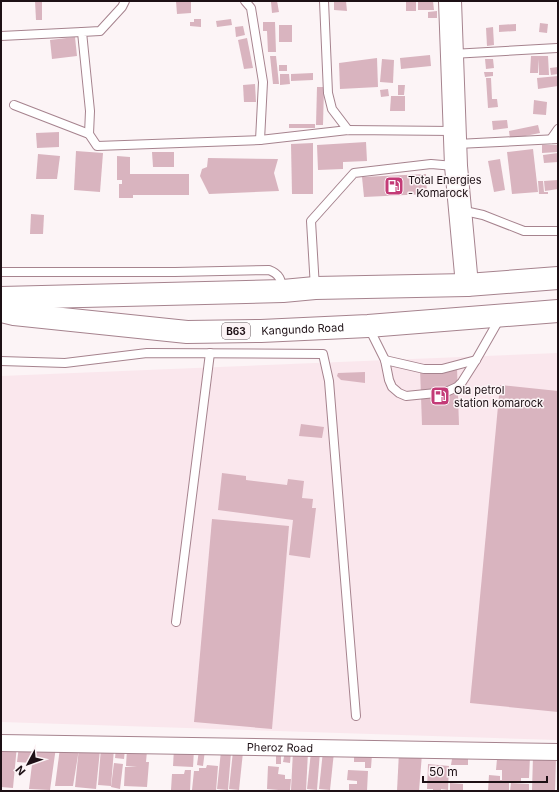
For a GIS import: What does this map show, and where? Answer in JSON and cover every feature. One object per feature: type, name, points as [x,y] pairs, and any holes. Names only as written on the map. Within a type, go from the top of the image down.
[{"type":"main road","points":[[450,1],[456,166],[467,285]]},
{"type":"main road","points":[[1,298],[283,291],[315,288],[467,285],[558,278]]},
{"type":"main road","name":"Kangundo Road","points":[[1,311],[14,314],[187,332],[261,331],[368,326],[558,311]]},
{"type":"street","name":"Pheroz Road","points":[[1,743],[558,752]]},
{"type":"lane","points":[[1,36],[100,31],[122,7],[125,1]]},
{"type":"lane","points":[[245,1],[251,8],[263,82],[260,140]]},
{"type":"lane","points":[[324,1],[328,93],[332,109],[348,130]]},
{"type":"lane","points":[[82,32],[90,111],[88,134]]},
{"type":"lane","points":[[451,54],[557,48]]},
{"type":"lane","points":[[14,105],[88,134],[97,146],[260,140],[348,130],[455,137],[554,139],[558,129]]},
{"type":"lane","points":[[315,288],[310,220],[354,173],[432,164],[456,166]]},
{"type":"lane","points":[[459,210],[483,215],[524,231],[558,231]]},
{"type":"lane","points":[[1,272],[269,270],[276,273],[280,277],[283,291]]},
{"type":"lane","points":[[368,326],[386,360],[389,380],[392,387],[399,393],[406,396],[446,392],[452,390],[462,382],[501,316]]},
{"type":"lane","points":[[1,361],[65,363],[147,353],[323,354],[330,381],[356,716]]},
{"type":"lane","points":[[176,622],[210,353]]},
{"type":"lane","points":[[386,360],[424,369],[442,369],[476,360]]},
{"type":"shaded area","points":[[558,353],[558,740],[1,722],[1,376]]},
{"type":"building","points":[[35,1],[42,1],[42,20],[36,20]]},
{"type":"building","points":[[176,1],[191,1],[191,13],[177,14]]},
{"type":"building","points":[[277,1],[279,12],[272,13],[271,2]]},
{"type":"building","points":[[334,1],[346,1],[347,11],[334,10]]},
{"type":"building","points":[[406,1],[416,1],[416,11],[406,11]]},
{"type":"building","points":[[418,1],[433,1],[434,10],[418,10]]},
{"type":"building","points":[[437,11],[437,18],[428,18],[428,12]]},
{"type":"building","points":[[194,19],[201,19],[201,27],[190,26],[190,22],[194,22]]},
{"type":"building","points":[[231,19],[232,25],[217,27],[216,21]]},
{"type":"building","points":[[263,22],[275,22],[276,52],[268,52],[267,31],[263,31]]},
{"type":"building","points":[[540,23],[548,24],[547,33],[539,32]]},
{"type":"building","points":[[516,24],[516,31],[499,32],[499,25]]},
{"type":"building","points":[[279,25],[292,25],[292,42],[279,42]]},
{"type":"building","points":[[243,26],[245,35],[236,37],[235,27]]},
{"type":"building","points":[[493,27],[494,45],[487,46],[486,28]]},
{"type":"building","points":[[75,37],[77,56],[52,59],[50,40]]},
{"type":"building","points":[[247,38],[253,68],[244,69],[238,40]]},
{"type":"building","points":[[430,55],[431,66],[401,69],[400,58]]},
{"type":"building","points":[[270,56],[276,56],[279,84],[273,84]]},
{"type":"building","points":[[531,56],[548,56],[549,75],[539,75],[539,59],[538,73],[530,73]]},
{"type":"building","points":[[377,58],[378,87],[340,89],[339,63]]},
{"type":"building","points":[[382,59],[394,60],[393,83],[380,82]]},
{"type":"building","points":[[485,59],[493,59],[494,68],[486,69]]},
{"type":"building","points":[[279,65],[287,65],[287,71],[279,71]]},
{"type":"building","points":[[558,67],[558,74],[551,75],[550,68]]},
{"type":"building","points":[[484,72],[493,72],[493,76],[485,77]]},
{"type":"building","points":[[313,73],[313,80],[291,81],[291,74]]},
{"type":"building","points":[[280,74],[289,74],[290,84],[280,85]]},
{"type":"building","points":[[558,76],[558,86],[538,89],[537,78]]},
{"type":"building","points":[[486,78],[491,78],[492,99],[497,99],[498,107],[488,108]]},
{"type":"building","points":[[255,84],[256,102],[244,102],[243,85]]},
{"type":"building","points":[[398,85],[405,85],[404,95],[398,95]]},
{"type":"building","points":[[317,87],[324,87],[323,125],[316,125]]},
{"type":"building","points":[[388,89],[389,96],[381,97],[380,90]]},
{"type":"building","points":[[391,96],[405,96],[405,111],[390,111]]},
{"type":"building","points":[[534,100],[547,102],[546,115],[533,114]]},
{"type":"building","points":[[507,120],[508,128],[493,130],[492,121]]},
{"type":"building","points":[[289,124],[315,124],[315,128],[289,128]]},
{"type":"building","points":[[538,125],[540,133],[510,139],[509,131]]},
{"type":"building","points":[[59,132],[59,147],[37,148],[36,133]]},
{"type":"building","points":[[366,142],[367,161],[343,162],[343,169],[318,170],[317,145]]},
{"type":"building","points":[[313,143],[313,194],[292,194],[291,144]]},
{"type":"building","points":[[542,145],[558,145],[558,152],[542,153]]},
{"type":"building","points":[[533,149],[538,192],[512,194],[507,152]]},
{"type":"building","points":[[76,151],[103,153],[100,192],[74,190]]},
{"type":"building","points":[[152,152],[174,152],[174,167],[153,167]]},
{"type":"building","points":[[558,153],[558,162],[544,163],[543,155]]},
{"type":"building","points":[[38,154],[60,156],[57,179],[36,179]]},
{"type":"building","points":[[117,156],[130,157],[130,174],[189,174],[189,195],[133,195],[133,198],[119,198],[119,184],[122,184],[122,180],[117,180]]},
{"type":"building","points":[[208,158],[278,159],[274,173],[279,191],[209,194],[200,176],[202,169],[207,167]]},
{"type":"building","points":[[500,159],[505,190],[494,192],[488,161]]},
{"type":"building","name":"Total Energies - Komarock","points":[[426,174],[427,194],[364,197],[362,177]]},
{"type":"building","points":[[558,180],[558,189],[545,191],[544,181]]},
{"type":"building","points":[[538,181],[543,181],[544,192],[548,192],[548,194],[539,194]]},
{"type":"building","points":[[31,214],[44,215],[43,234],[30,234]]},
{"type":"building","name":"Ola petrol station komarock","points":[[420,368],[457,368],[459,425],[422,425]]},
{"type":"building","points":[[365,372],[365,383],[341,380],[337,376],[338,373]]},
{"type":"building","points":[[500,385],[558,391],[558,712],[470,703]]},
{"type":"building","points":[[301,424],[324,427],[322,438],[299,436]]},
{"type":"building","points":[[222,473],[246,476],[246,480],[287,485],[288,479],[304,481],[302,498],[313,499],[312,508],[316,508],[310,558],[289,555],[293,520],[218,510]]},
{"type":"building","points":[[212,519],[289,526],[272,729],[194,722]]},
{"type":"building","points":[[1,743],[17,745],[13,788],[1,787]]},
{"type":"building","points":[[19,746],[56,747],[50,790],[29,789],[33,756],[31,763],[17,762]]},
{"type":"building","points":[[79,747],[100,750],[96,789],[75,787]]},
{"type":"building","points":[[60,748],[79,749],[73,786],[55,786]]},
{"type":"building","points":[[101,748],[114,749],[111,786],[98,785]]},
{"type":"building","points":[[116,748],[125,749],[124,759],[115,758]]},
{"type":"building","points":[[127,749],[147,751],[146,762],[149,762],[147,787],[124,786],[125,767],[137,767],[126,766]]},
{"type":"building","points":[[174,749],[194,750],[193,767],[173,766]]},
{"type":"building","points":[[199,750],[205,750],[203,766],[197,765]]},
{"type":"building","points":[[221,751],[231,753],[228,790],[217,789]]},
{"type":"building","points":[[233,751],[243,752],[239,790],[229,789]]},
{"type":"building","points":[[285,751],[291,752],[290,763],[283,762]]},
{"type":"building","points":[[293,751],[308,752],[306,791],[291,790]]},
{"type":"building","points":[[323,751],[334,752],[330,790],[319,789]]},
{"type":"building","points":[[311,752],[320,752],[317,790],[307,789]]},
{"type":"building","points":[[399,752],[422,754],[419,791],[397,791]]},
{"type":"building","points":[[453,753],[468,754],[468,765],[451,765]]},
{"type":"building","points":[[276,754],[281,754],[281,764],[276,764]]},
{"type":"building","points":[[354,754],[372,754],[371,768],[365,768],[365,762],[354,762]]},
{"type":"building","points":[[503,755],[530,757],[529,778],[521,778],[521,782],[509,781],[509,791],[488,791],[489,775],[500,776],[500,780],[502,780],[502,770],[496,770],[497,759],[503,759]]},
{"type":"building","points":[[533,756],[556,757],[555,791],[532,791]]},
{"type":"building","points":[[114,763],[123,764],[120,789],[111,787]]},
{"type":"building","points":[[428,764],[449,766],[448,790],[441,789],[441,791],[433,791],[433,789],[427,789]]},
{"type":"building","points":[[207,765],[218,766],[216,791],[192,790],[194,771],[199,771],[199,768],[206,768]]},
{"type":"building","points":[[268,766],[279,767],[278,774],[285,775],[285,779],[291,779],[290,791],[267,789]]},
{"type":"building","points":[[185,770],[191,770],[190,791],[171,790],[172,774],[184,774]]},
{"type":"building","points":[[348,770],[368,771],[367,791],[349,790],[349,784],[357,784],[357,781],[347,780]]},
{"type":"building","points":[[450,783],[463,784],[463,791],[450,791]]},
{"type":"building","points":[[511,783],[529,784],[529,791],[510,791]]},
{"type":"place","name":"Total Energies - Komarock","points":[[394,186]]},
{"type":"place","name":"Ola petrol station komarock","points":[[440,396]]}]
